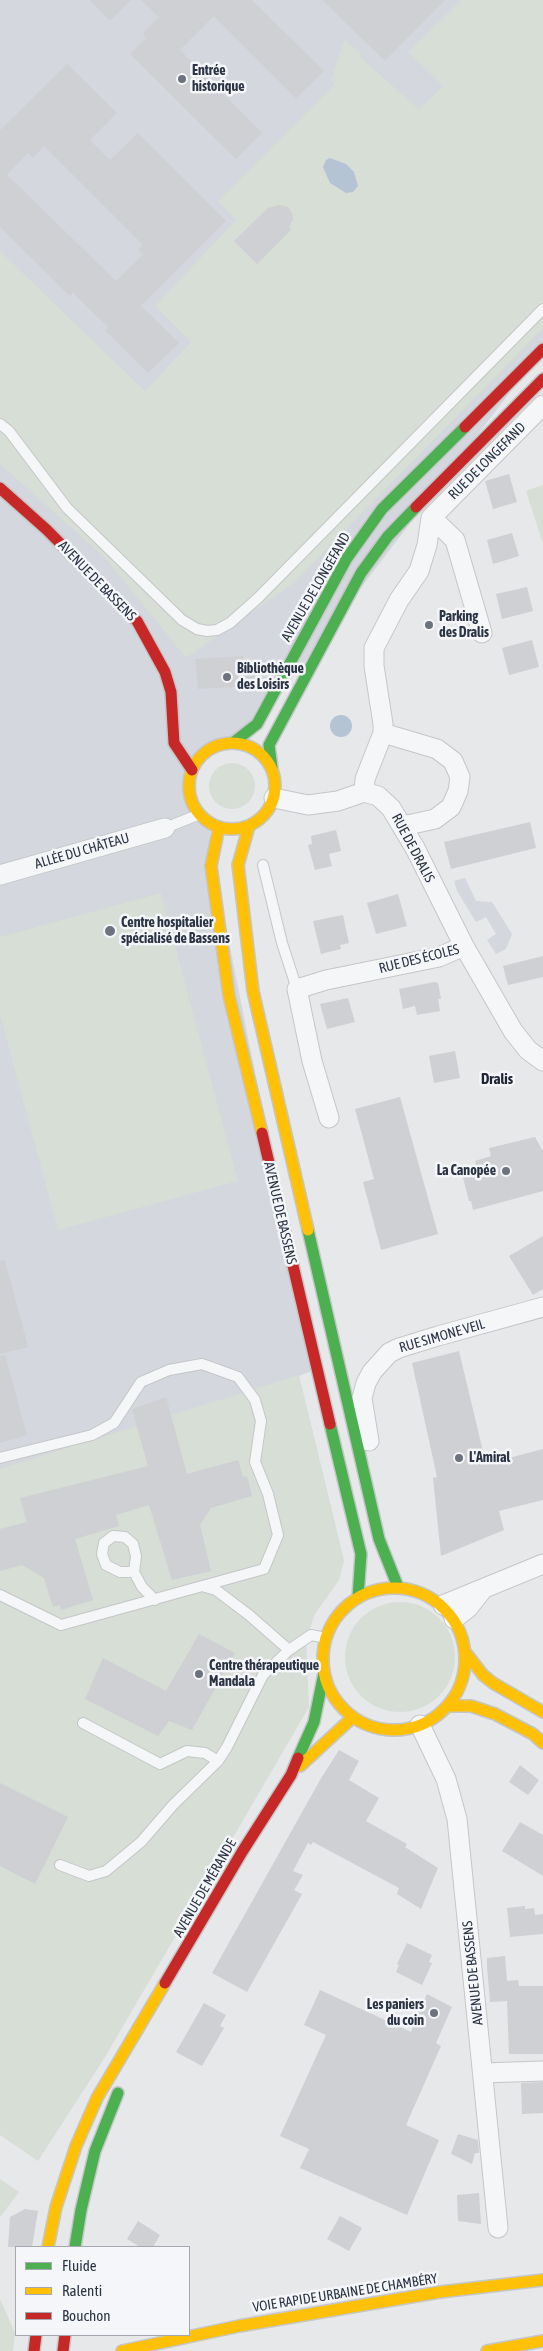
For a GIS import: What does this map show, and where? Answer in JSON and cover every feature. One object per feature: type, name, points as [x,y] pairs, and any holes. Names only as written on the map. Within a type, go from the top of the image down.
[{"type":"main road","name":"AVENUE DE LONGEFAND","points":[[234,742],[257,724],[347,558],[382,509],[543,349]]},
{"type":"main road","points":[[272,768],[266,758],[257,750],[234,742],[209,745],[192,770],[189,785],[190,796],[200,814],[208,822],[219,827],[234,829],[249,826],[260,819],[268,810],[274,798],[276,788],[269,745],[361,573],[388,536],[543,379]]},
{"type":"main road","name":"AVENUE DE BASSENS","points":[[0,488],[47,530],[137,622],[165,672],[177,723],[174,743],[192,770]]},
{"type":"main road","name":"AVENUE DE BASSENS","points":[[249,826],[238,864],[253,990],[382,1550],[398,1587]]},
{"type":"main road","name":"AVENUE DE BASSENS","points":[[219,827],[211,866],[229,996],[320,1379],[342,1484],[361,1554],[358,1597]]},
{"type":"main road","points":[[398,1587],[418,1591],[448,1612],[462,1635],[466,1653],[465,1671],[462,1681],[448,1706],[440,1714],[420,1725],[403,1730],[385,1730],[368,1725],[353,1717],[340,1705],[330,1690],[324,1673],[323,1656],[326,1638],[333,1622],[344,1608],[358,1597],[377,1589],[398,1587]]},
{"type":"main road","points":[[466,1653],[483,1675],[492,1682],[543,1712]]},
{"type":"main road","name":"AVENUE DE MÉRANDE","points":[[48,2246],[56,2207],[76,2146],[97,2098],[147,2017],[242,1852],[291,1775],[314,1722],[324,1673]]},
{"type":"main road","points":[[448,1706],[471,1706],[495,1714],[533,1734],[543,1743]]},
{"type":"main road","name":"AVENUE DE MÉRANDE","points":[[291,1775],[328,1738],[353,1717]]},
{"type":"main road","name":"AVENUE DE MÉRANDE","points":[[75,2246],[81,2210],[95,2151],[147,2017]]},
{"type":"main road","name":"VOIE RAPIDE URBAINE DE CHAMBÉRY","points":[[122,2351],[239,2326],[440,2292],[543,2280]]},
{"type":"main road","points":[[34,2351],[36,2336]]},
{"type":"main road","points":[[63,2351],[65,2336]]},
{"type":"main road","points":[[488,2351],[543,2341]]},
{"type":"street","name":"RUE DE LONGEFAND","points":[[432,518],[543,405]]},
{"type":"street","points":[[432,518],[455,540],[482,633]]},
{"type":"street","points":[[274,798],[308,805],[338,801],[364,792],[365,779],[383,733],[384,724],[374,666],[374,648],[399,600],[419,571],[427,545],[432,518]]},
{"type":"street","points":[[383,733],[437,749],[453,761],[460,777],[458,791],[451,807],[435,819],[403,826]]},
{"type":"street","name":"RUE DE DRALIS","points":[[364,792],[378,796],[391,808],[403,826],[464,946]]},
{"type":"street","name":"ALLÉE DU CHÂTEAU","points":[[0,875],[165,828]]},
{"type":"street","name":"RUE DES ÉCOLES","points":[[296,989],[326,980],[439,957],[464,946],[513,1030],[528,1050],[543,1061]]},
{"type":"street","points":[[296,989],[312,1061],[329,1118]]},
{"type":"street","name":"RUE SIMONE VEIL","points":[[373,1512],[378,1484],[362,1398],[366,1383],[378,1365],[389,1354],[399,1348],[543,1307]]},
{"type":"street","points":[[448,1612],[468,1608],[483,1589],[543,1564]]},
{"type":"street","name":"AVENUE DE BASSENS","points":[[420,1725],[446,1779],[457,1819],[498,2228]]},
{"type":"street","points":[[483,2073],[543,2071]]},
{"type":"lane","points":[[0,424],[10,431],[67,508],[182,620],[197,629],[207,632],[217,630],[230,623],[258,598],[543,309]]},
{"type":"lane","points":[[165,828],[200,814]]},
{"type":"lane","points":[[263,866],[282,943],[296,989]]},
{"type":"lane","points":[[0,1458],[92,1434],[114,1423],[141,1382],[169,1370],[202,1364],[238,1377],[256,1400],[261,1421],[255,1462],[268,1494],[278,1535],[264,1569],[205,1587],[61,1625],[0,1595]]},
{"type":"lane","points":[[134,1572],[142,1587],[155,1600]]},
{"type":"lane","points":[[205,1587],[216,1590],[249,1615],[289,1650]]},
{"type":"lane","points":[[60,1865],[89,1876],[106,1871],[141,1842],[172,1805],[218,1761],[228,1747],[263,1675],[289,1650],[311,1635],[326,1638]]},
{"type":"lane","points":[[83,1723],[160,1764],[187,1751],[205,1753],[218,1761]]},
{"type":"shaded area","name":"Centre hospitalier spécialisé de Bassens","points":[[0,0],[543,0],[543,349],[257,724],[213,747],[201,756],[192,770],[189,785],[193,804],[209,822],[212,856],[314,1370],[299,1376],[344,1561],[215,1789],[0,1710]]},
{"type":"shaded area","points":[[461,0],[543,0],[543,328],[294,583],[186,658],[105,558],[0,464],[0,251],[145,391],[191,342],[155,306],[236,220],[218,201],[334,85],[331,80],[344,40],[360,52],[361,58],[419,109],[443,86],[408,52]]},
{"type":"shaded area","points":[[543,485],[543,544],[526,491]]},
{"type":"shaded area","points":[[228,763],[236,763],[245,767],[251,773],[255,786],[251,799],[245,805],[236,809],[228,809],[219,805],[213,799],[209,790],[209,782],[213,773],[219,767]]},
{"type":"shaded area","points":[[465,878],[476,901],[492,902],[512,934],[506,949],[496,954],[487,940],[496,934],[486,917],[476,922],[457,891],[454,881]]},
{"type":"shaded area","points":[[161,893],[238,1181],[58,1230],[0,1015],[0,937]]},
{"type":"shaded area","points":[[299,1375],[344,1561],[339,1580],[315,1614],[306,1640],[309,1707],[105,2057],[38,2161],[0,2135],[0,1469]]},
{"type":"shaded area","points":[[400,1602],[421,1606],[439,1618],[451,1636],[455,1657],[451,1678],[439,1696],[421,1708],[400,1712],[379,1708],[361,1696],[349,1678],[345,1657],[349,1636],[361,1618],[379,1606]]},
{"type":"shaded area","points":[[0,2179],[19,2192],[0,2217]]},
{"type":"shaded area","points":[[0,2299],[15,2333],[13,2351],[0,2351]]},
{"type":"water","points":[[330,158],[346,164],[354,172],[358,186],[353,192],[346,193],[330,183],[323,167],[326,160]]},
{"type":"water","points":[[341,715],[349,718],[352,726],[349,734],[341,737],[333,734],[330,726],[333,718]]},
{"type":"building","points":[[90,0],[131,0],[110,21]]},
{"type":"building","name":"Entrée historique","points":[[141,0],[252,0],[324,71],[296,98],[214,16],[180,50],[262,133],[236,159],[130,54],[146,38],[143,35],[145,31],[159,17]]},
{"type":"building","points":[[322,0],[445,0],[385,61]]},
{"type":"building","points":[[67,64],[117,113],[90,140],[110,160],[138,133],[226,221],[141,306],[179,343],[148,373],[105,330],[108,327],[73,293],[70,296],[0,227],[0,130]],"holes":[[[44,146],[143,245],[138,250],[143,255],[116,281],[7,175],[28,153],[33,158]]]},
{"type":"building","points":[[279,205],[288,207],[292,213],[293,219],[289,227],[291,230],[257,264],[234,241],[268,208]]},
{"type":"building","points":[[509,474],[517,502],[493,509],[485,481]]},
{"type":"building","points":[[512,533],[519,556],[493,564],[487,540]]},
{"type":"building","points":[[527,587],[533,611],[502,619],[496,594]]},
{"type":"building","points":[[532,640],[539,667],[509,675],[502,648]]},
{"type":"building","name":"Bibliothèque des Loisirs","points":[[243,656],[244,662],[275,660],[250,686],[198,689],[195,659]]},
{"type":"building","points":[[530,822],[536,848],[451,869],[444,842]]},
{"type":"building","points":[[336,830],[341,851],[329,854],[332,866],[315,870],[308,845],[312,844],[311,836]]},
{"type":"building","points":[[398,894],[407,926],[376,934],[367,903]]},
{"type":"building","points":[[343,915],[349,943],[340,945],[341,949],[321,954],[313,921]]},
{"type":"building","points":[[543,956],[543,977],[508,985],[503,966]]},
{"type":"building","points":[[434,982],[438,983],[441,999],[438,999],[440,1011],[417,1015],[415,1006],[403,1009],[399,989]]},
{"type":"building","points":[[348,998],[355,1022],[327,1029],[320,1004]]},
{"type":"building","points":[[455,1051],[460,1078],[434,1083],[429,1056]]},
{"type":"building","points":[[400,1097],[438,1234],[381,1250],[363,1182],[374,1179],[355,1109]]},
{"type":"building","name":"La Canopée","points":[[535,1137],[543,1151],[543,1191],[473,1210],[462,1174],[477,1169],[475,1161],[491,1156],[489,1148]]},
{"type":"building","points":[[543,1236],[543,1289],[533,1295],[509,1256]]},
{"type":"building","points":[[5,1260],[28,1347],[0,1354],[0,1261]]},
{"type":"building","name":"L'Amiral","points":[[459,1351],[486,1464],[543,1449],[543,1500],[499,1511],[504,1530],[441,1556],[433,1478],[437,1477],[412,1363]]},
{"type":"building","points":[[5,1355],[27,1435],[0,1443],[0,1356]]},
{"type":"building","points":[[166,1397],[187,1474],[238,1460],[243,1477],[247,1476],[252,1496],[211,1508],[200,1525],[211,1571],[172,1580],[149,1505],[116,1515],[119,1526],[75,1539],[93,1600],[61,1610],[60,1605],[53,1607],[44,1578],[22,1565],[0,1571],[0,1529],[27,1522],[20,1498],[148,1466],[132,1409]]},
{"type":"building","name":"Centre thérapeutique Mandala","points":[[199,1634],[235,1653],[192,1730],[169,1721],[158,1736],[85,1699],[103,1658],[166,1691]]},
{"type":"building","points":[[339,1750],[359,1761],[349,1780],[379,1798],[366,1821],[407,1844],[405,1847],[438,1868],[421,1909],[397,1894],[399,1888],[313,1842],[311,1845],[308,1843],[293,1871],[303,1875],[294,1890],[302,1894],[247,1992],[212,1973],[320,1780]]},
{"type":"building","points":[[520,1765],[539,1780],[528,1795],[509,1782]]},
{"type":"building","points":[[0,1783],[68,1817],[35,1884],[0,1866]]},
{"type":"building","points":[[520,1822],[543,1835],[543,1876],[502,1851]]},
{"type":"building","points":[[525,1906],[525,1909],[534,1908],[535,1915],[543,1914],[543,1934],[510,1937],[507,1908]]},
{"type":"building","points":[[407,1943],[432,1955],[429,1962],[432,1963],[422,1985],[396,1972],[399,1965],[397,1964]]},
{"type":"building","points":[[505,1956],[507,1981],[518,1980],[519,1986],[543,1986],[543,2054],[509,2054],[507,2001],[490,2002],[487,1967],[487,1958]]},
{"type":"building","points":[[320,1990],[411,2032],[427,1994],[452,2007],[436,2043],[441,2046],[406,2125],[439,2140],[407,2215],[300,2168],[309,2149],[280,2136],[326,2035],[304,2025]]},
{"type":"building","points":[[204,2003],[226,2015],[220,2026],[224,2028],[202,2066],[176,2052]]},
{"type":"building","points":[[543,2082],[543,2113],[522,2114],[521,2083]]},
{"type":"building","points":[[458,2134],[478,2140],[479,2153],[475,2153],[472,2164],[451,2154]]},
{"type":"building","points":[[479,2193],[481,2224],[458,2221],[457,2195]]},
{"type":"building","points":[[25,2209],[38,2211],[32,2246],[8,2247],[10,2217]]},
{"type":"building","points":[[340,2216],[362,2228],[349,2251],[327,2239]]},
{"type":"building","points":[[138,2221],[160,2235],[154,2246],[138,2246],[127,2239]]},
{"type":"traffic: fast","points":[[234,742],[257,724],[347,558],[382,509],[465,427]]},
{"type":"traffic: fast","points":[[272,768],[269,745],[361,573],[388,536],[416,507]]},
{"type":"traffic: fast","points":[[308,1230],[379,1539],[398,1587]]},
{"type":"traffic: fast","points":[[330,1424],[361,1554],[358,1597]]},
{"type":"traffic: fast","points":[[298,1758],[314,1722],[324,1673]]},
{"type":"traffic: fast","points":[[75,2246],[81,2210],[95,2151],[118,2093]]},
{"type":"traffic: slow","points":[[232,743],[248,746],[256,750],[268,762],[272,770],[275,786],[272,802],[268,810],[256,822],[248,826],[232,829],[216,826],[208,822],[196,810],[192,802],[189,786],[192,770],[196,762],[208,750],[216,746],[232,743]]},
{"type":"traffic: slow","points":[[249,826],[238,865],[253,991],[308,1230]]},
{"type":"traffic: slow","points":[[219,827],[211,866],[229,996],[262,1133]]},
{"type":"traffic: slow","points":[[394,1588],[408,1589],[421,1593],[434,1600],[444,1609],[453,1619],[460,1632],[464,1645],[465,1659],[464,1673],[460,1686],[453,1699],[444,1709],[434,1718],[421,1725],[408,1729],[394,1730],[380,1729],[367,1725],[354,1718],[344,1709],[335,1699],[328,1686],[324,1673],[323,1659],[324,1645],[328,1632],[335,1619],[344,1609],[354,1600],[367,1593],[380,1589],[394,1588]]},
{"type":"traffic: slow","points":[[466,1653],[483,1675],[493,1683],[543,1712]]},
{"type":"traffic: slow","points":[[448,1706],[471,1706],[495,1714],[533,1734],[543,1743]]},
{"type":"traffic: slow","points":[[300,1766],[353,1717]]},
{"type":"traffic: slow","points":[[48,2246],[56,2207],[76,2146],[97,2098],[165,1983]]},
{"type":"traffic: slow","points":[[122,2351],[239,2326],[440,2292],[543,2280]]},
{"type":"traffic: slow","points":[[487,2351],[543,2341]]},
{"type":"traffic: jam","points":[[465,427],[543,349]]},
{"type":"traffic: jam","points":[[416,507],[543,379]]},
{"type":"traffic: jam","points":[[0,488],[47,530],[137,621],[165,672],[171,692],[174,743],[192,770]]},
{"type":"traffic: jam","points":[[262,1133],[330,1424]]},
{"type":"traffic: jam","points":[[165,1983],[242,1852],[291,1775],[298,1758]]},
{"type":"traffic: jam","points":[[34,2351],[36,2336]]},
{"type":"traffic: jam","points":[[63,2351],[65,2336]]},
{"type":"place","name":"Entrée historique","points":[[182,79]]},
{"type":"place","name":"Parking des Dralis","points":[[429,625]]},
{"type":"place","name":"Bibliothèque des Loisirs","points":[[227,677]]},
{"type":"place","name":"Centre hospitalier spécialisé de Bassens","points":[[110,931]]},
{"type":"place","name":"La Canopée","points":[[506,1171]]},
{"type":"place","name":"L'Amiral","points":[[459,1458]]},
{"type":"place","name":"Centre thérapeutique Mandala","points":[[199,1674]]},
{"type":"place","name":"Les paniers du coin","points":[[434,2013]]},
{"type":"district","name":"Dralis","points":[[497,1079]]}]
